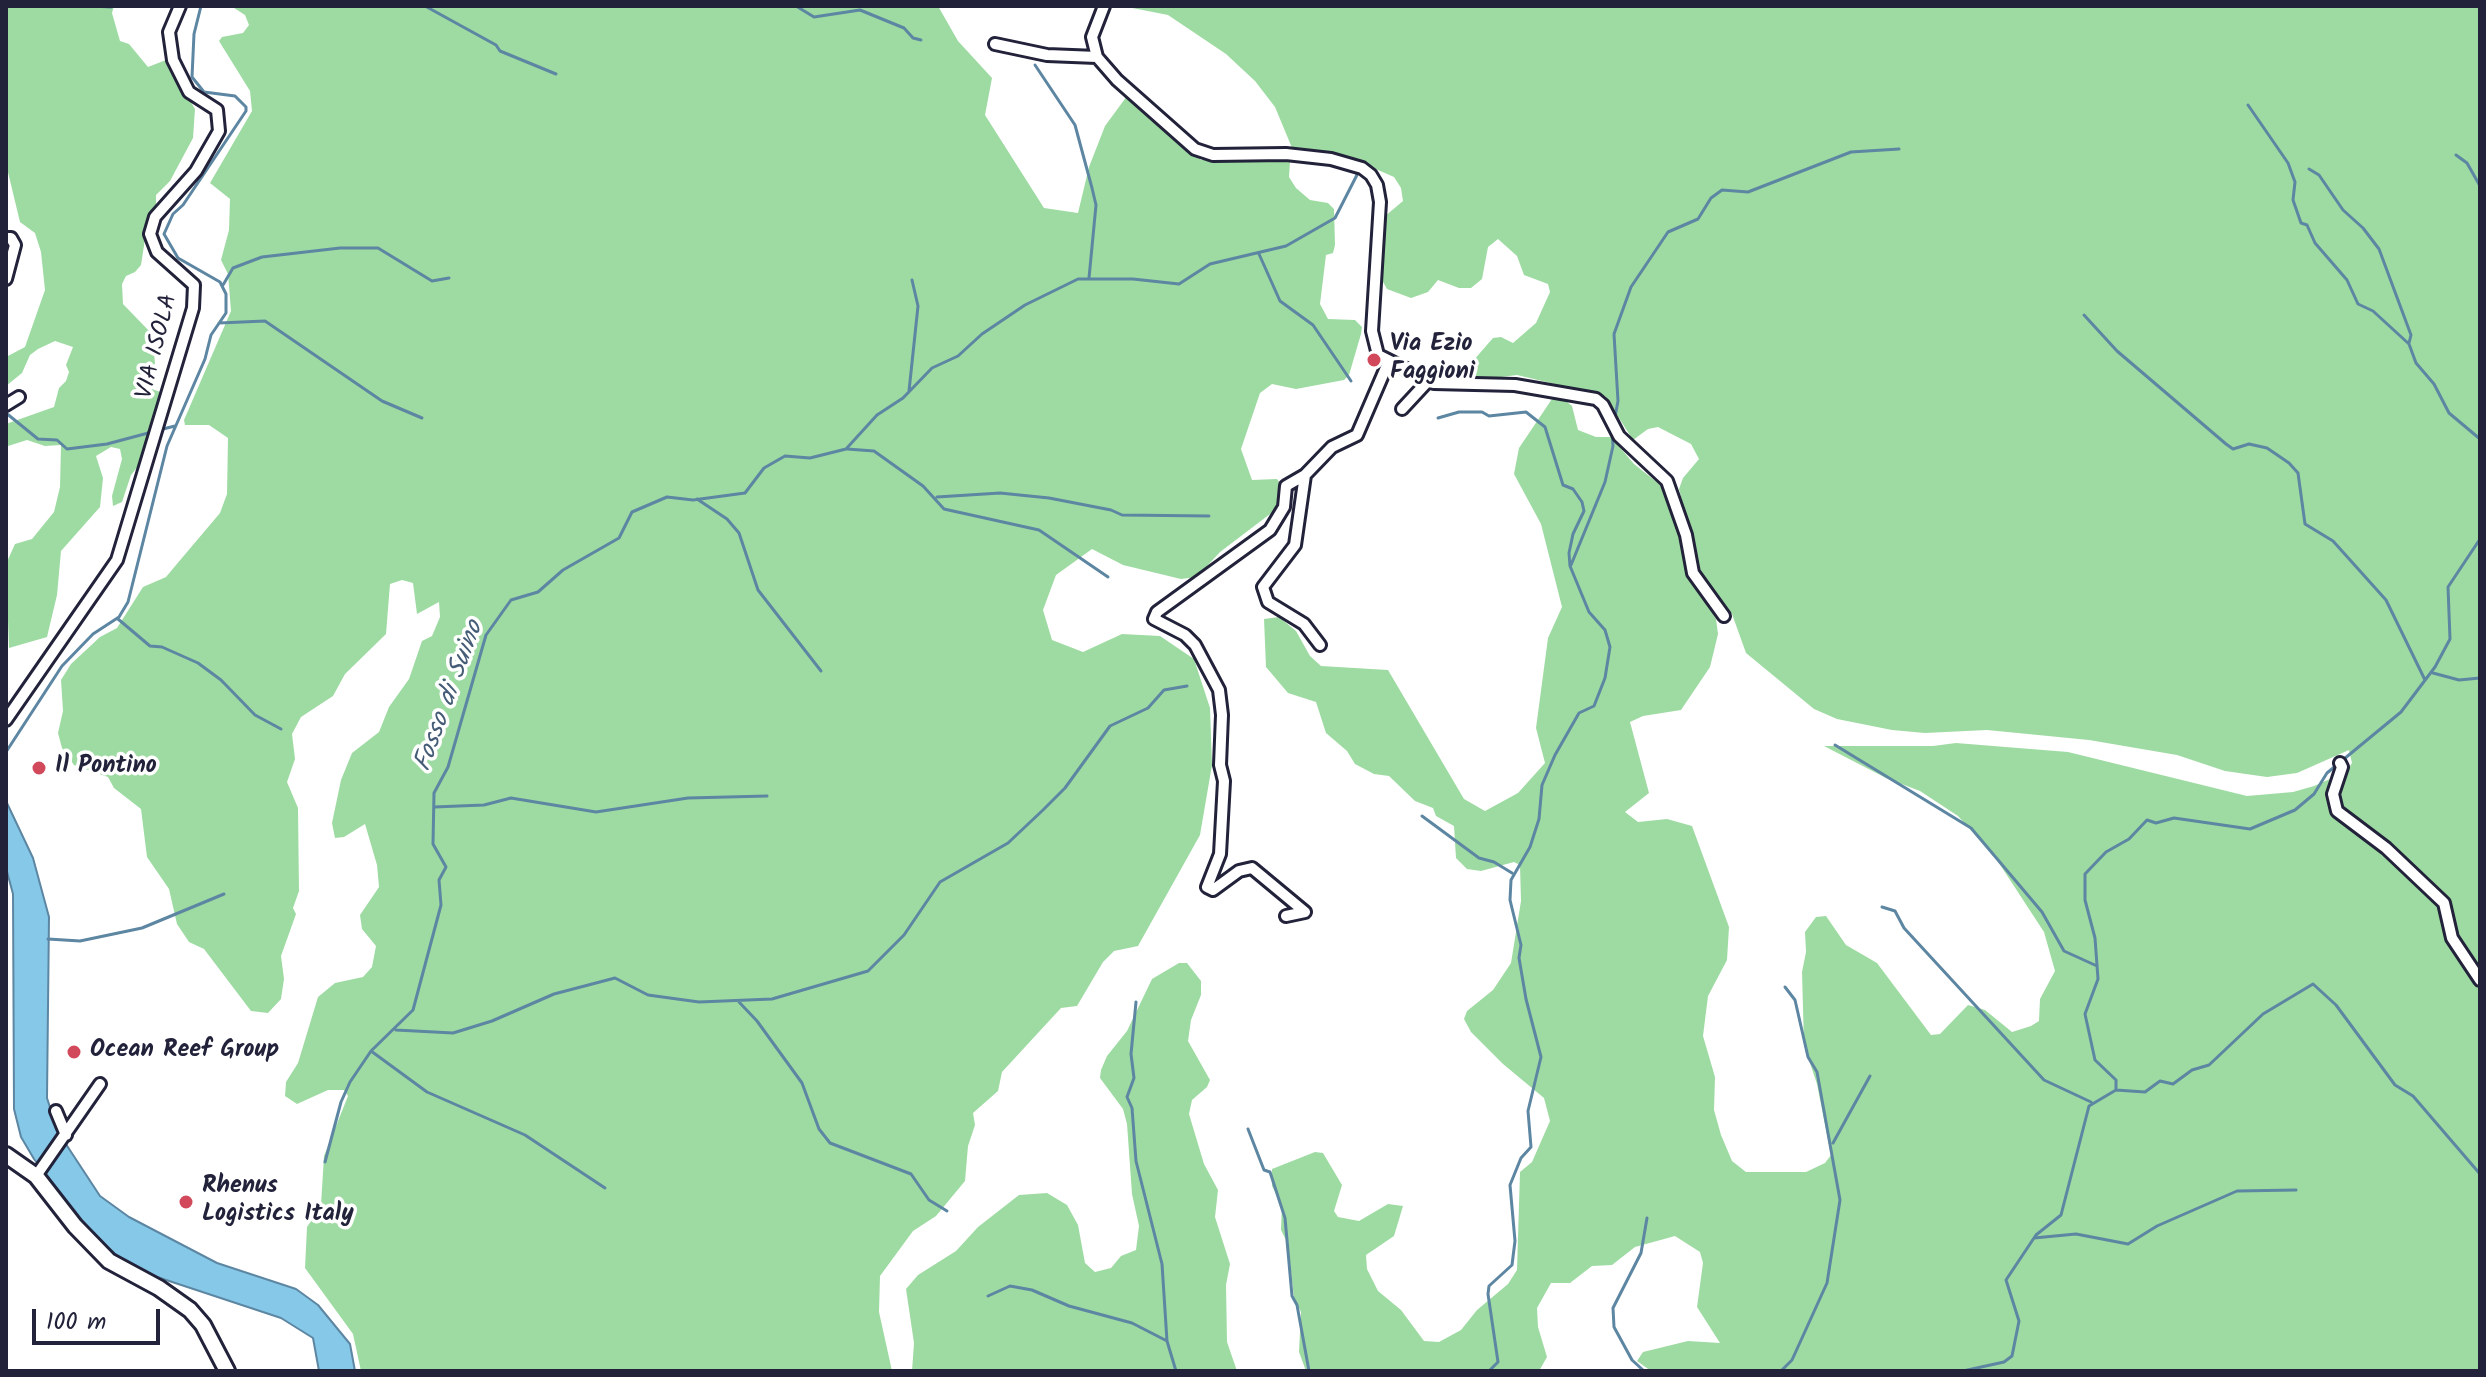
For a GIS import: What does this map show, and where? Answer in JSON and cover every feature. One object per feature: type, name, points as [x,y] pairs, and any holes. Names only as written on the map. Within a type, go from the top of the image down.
[{"type":"main road","points":[[6,1155],[37,1174],[75,1226],[109,1261],[190,1310],[203,1325],[227,1371]]},
{"type":"street","name":"VIA ISOLA","points":[[6,720],[117,560],[193,308],[194,285],[163,259],[153,246],[150,234],[155,217],[196,171],[219,131],[217,110],[189,92],[173,60],[169,32],[180,6]]},
{"type":"street","points":[[1104,6],[1092,37],[1097,57],[1117,80],[1195,149],[1213,155],[1286,154],[1331,159],[1362,168],[1371,175],[1377,185],[1380,202],[1373,341],[1378,355],[1388,363],[1428,381],[1515,385],[1596,399],[1603,405],[1619,436],[1667,481],[1686,535],[1693,573],[1724,616]]},
{"type":"street","points":[[995,44],[1047,55],[1097,57]]},
{"type":"street","points":[[6,238],[11,238],[15,245],[6,279]]},
{"type":"street","points":[[1286,916],[1305,912],[1252,868],[1244,868],[1213,890],[1207,887],[1220,854],[1224,781],[1220,765],[1222,715],[1219,690],[1195,645],[1185,635],[1154,619],[1157,612],[1270,530],[1284,507],[1286,486],[1305,475],[1332,447],[1357,435],[1388,363]]},
{"type":"street","points":[[1402,409],[1428,381]]},
{"type":"street","points":[[6,405],[19,397]]},
{"type":"street","points":[[1305,475],[1295,545],[1263,590],[1268,602],[1304,624],[1320,645]]},
{"type":"street","points":[[2340,763],[2342,767],[2333,794],[2337,811],[2386,848],[2439,897],[2444,903],[2452,938],[2480,980]]},
{"type":"street","points":[[37,1174],[100,1084]]},
{"type":"street","points":[[56,1111],[66,1135]]},
{"type":"green space","points":[[6,6],[114,6],[112,13],[120,41],[129,44],[148,67],[166,60],[195,109],[193,138],[170,181],[156,195],[156,210],[147,226],[141,265],[126,276],[122,284],[123,304],[152,334],[155,363],[146,387],[163,393],[143,460],[131,475],[122,502],[113,506],[112,496],[122,459],[120,449],[111,447],[96,456],[103,478],[100,507],[61,551],[57,595],[47,637],[9,648],[6,564],[15,544],[32,539],[54,512],[60,487],[61,445],[45,446],[27,440],[8,446],[6,424],[54,407],[59,388],[69,372],[66,365],[73,347],[55,341],[38,349],[30,355],[22,373],[6,386],[6,357],[25,347],[45,290],[41,252],[35,233],[20,222],[6,164]]},
{"type":"green space","points":[[231,6],[938,6],[958,41],[992,78],[985,115],[1044,208],[1078,213],[1089,167],[1105,126],[1127,96],[1201,160],[1290,162],[1289,177],[1296,188],[1310,200],[1328,203],[1334,209],[1335,245],[1333,253],[1326,255],[1320,304],[1328,319],[1355,320],[1362,327],[1361,334],[1349,375],[1344,380],[1296,389],[1272,384],[1260,393],[1241,449],[1252,480],[1277,479],[1280,483],[1281,495],[1274,511],[1220,552],[1197,577],[1181,579],[1123,565],[1092,549],[1056,575],[1043,610],[1052,640],[1083,652],[1122,634],[1160,636],[1194,659],[1210,708],[1212,765],[1200,835],[1138,946],[1114,951],[1103,962],[1077,1006],[1061,1008],[1002,1072],[998,1091],[973,1113],[975,1125],[968,1146],[965,1181],[936,1216],[913,1231],[880,1276],[879,1312],[892,1371],[361,1371],[353,1334],[305,1268],[307,1227],[321,1205],[324,1156],[348,1096],[344,1090],[328,1090],[297,1104],[285,1096],[286,1082],[298,1063],[318,997],[335,983],[363,977],[372,967],[376,946],[362,929],[360,915],[379,887],[377,865],[365,824],[344,837],[335,838],[332,823],[341,780],[352,753],[379,732],[389,707],[409,679],[422,641],[432,636],[440,617],[439,602],[417,614],[413,583],[402,580],[390,584],[386,634],[345,674],[333,696],[301,717],[292,734],[295,759],[287,782],[298,808],[299,891],[293,908],[296,914],[281,956],[284,979],[281,999],[268,1013],[251,1011],[204,949],[189,942],[177,924],[169,889],[147,857],[141,809],[114,788],[108,777],[74,765],[62,748],[58,733],[63,711],[61,680],[71,664],[100,637],[117,628],[143,587],[166,577],[220,513],[227,494],[228,438],[209,425],[185,425],[184,420],[231,311],[228,274],[221,260],[229,230],[230,199],[210,183],[252,111],[250,91],[219,41],[222,37],[243,33],[249,25],[245,15]]},
{"type":"green space","points":[[1122,6],[2480,6],[2480,1371],[1651,1371],[1637,1361],[1643,1352],[1688,1341],[1720,1343],[1697,1307],[1703,1263],[1700,1252],[1675,1236],[1635,1247],[1612,1265],[1592,1266],[1570,1283],[1551,1283],[1537,1308],[1538,1327],[1547,1357],[1539,1371],[1306,1371],[1299,1352],[1301,1312],[1294,1298],[1288,1244],[1281,1230],[1282,1205],[1272,1186],[1272,1169],[1315,1152],[1323,1153],[1342,1185],[1334,1211],[1338,1217],[1359,1221],[1388,1204],[1403,1206],[1394,1236],[1366,1255],[1367,1269],[1378,1291],[1401,1310],[1424,1341],[1439,1342],[1461,1330],[1477,1310],[1508,1284],[1517,1270],[1520,1172],[1532,1162],[1550,1121],[1544,1098],[1503,1064],[1471,1032],[1464,1019],[1467,1011],[1493,990],[1511,963],[1521,901],[1520,865],[1514,862],[1481,871],[1467,869],[1456,858],[1454,826],[1436,816],[1433,808],[1415,801],[1389,776],[1374,774],[1355,764],[1347,751],[1326,733],[1316,702],[1288,693],[1266,667],[1264,619],[1279,617],[1296,631],[1310,656],[1321,666],[1388,670],[1464,799],[1485,811],[1518,793],[1545,763],[1536,728],[1548,638],[1562,607],[1541,524],[1514,474],[1519,448],[1556,393],[1572,406],[1578,430],[1596,437],[1611,437],[1634,464],[1663,487],[1683,543],[1687,573],[1716,619],[1718,634],[1710,667],[1681,710],[1643,716],[1630,722],[1649,793],[1625,812],[1638,822],[1667,819],[1692,826],[1729,927],[1727,960],[1708,996],[1703,1036],[1715,1077],[1714,1110],[1721,1135],[1732,1161],[1746,1172],[1806,1172],[1825,1163],[1831,1155],[1817,1084],[1804,1045],[1802,972],[1806,952],[1805,932],[1816,917],[1826,916],[1846,945],[1877,963],[1931,1035],[1940,1034],[1968,1005],[1985,1010],[2012,1032],[2031,1026],[2039,1021],[2040,999],[2055,971],[2044,932],[1995,857],[1958,816],[1920,791],[1886,778],[1824,746],[1933,746],[1956,743],[2068,752],[2247,796],[2293,792],[2314,786],[2346,772],[2352,763],[2349,750],[2297,773],[2267,777],[2225,771],[2177,755],[2089,740],[1987,730],[1925,733],[1892,730],[1837,719],[1814,709],[1746,653],[1732,614],[1710,590],[1699,570],[1679,489],[1683,478],[1699,459],[1691,444],[1658,427],[1648,429],[1633,440],[1605,396],[1517,375],[1477,380],[1466,376],[1466,369],[1493,338],[1501,337],[1513,343],[1536,323],[1550,292],[1548,284],[1524,275],[1517,256],[1498,239],[1488,247],[1482,279],[1471,288],[1459,288],[1438,280],[1428,292],[1411,298],[1387,289],[1379,275],[1384,217],[1403,201],[1401,188],[1394,177],[1346,156],[1295,155],[1275,107],[1255,81],[1226,54],[1168,15]]},
{"type":"green space","points":[[1179,963],[1187,963],[1201,981],[1201,995],[1191,1020],[1188,1041],[1210,1080],[1207,1087],[1192,1100],[1189,1114],[1204,1164],[1218,1190],[1215,1217],[1230,1264],[1226,1285],[1227,1342],[1237,1371],[912,1371],[914,1343],[906,1289],[918,1275],[956,1251],[978,1227],[1019,1195],[1047,1193],[1067,1205],[1078,1225],[1085,1263],[1095,1272],[1111,1268],[1121,1256],[1136,1250],[1139,1226],[1132,1194],[1127,1124],[1123,1109],[1100,1078],[1101,1070],[1107,1056],[1127,1031],[1152,979]]},
{"type":"water","points":[[6,801],[33,858],[49,917],[47,1098],[58,1132],[100,1196],[129,1217],[217,1263],[296,1289],[318,1305],[350,1344],[355,1371],[319,1371],[313,1338],[281,1318],[142,1272],[122,1260],[87,1229],[34,1159],[21,1137],[14,1109],[13,894],[6,868]]},
{"type":"waterway","points":[[92,6],[111,7]]},
{"type":"waterway","points":[[6,752],[62,666],[93,634],[119,617],[128,602],[167,446],[205,359],[211,335],[226,313],[226,294],[220,282],[178,258],[164,234],[173,214],[183,205],[246,111],[235,96],[204,92],[192,77],[194,34],[201,6]]},
{"type":"waterway","points":[[425,6],[496,45],[500,51],[556,74]]},
{"type":"waterway","points":[[796,6],[814,17],[860,10],[904,28],[913,38],[921,40]]},
{"type":"waterway","points":[[1035,65],[1075,125],[1092,188],[1096,205],[1089,278]]},
{"type":"waterway","points":[[2248,105],[2288,163],[2295,182],[2293,200],[2301,223],[2307,225],[2315,243],[2347,280],[2358,304],[2373,311],[2409,344],[2416,363],[2434,384],[2449,413],[2480,439]]},
{"type":"waterway","points":[[1615,417],[1618,401],[1614,334],[1631,287],[1668,232],[1698,219],[1711,198],[1722,190],[1748,192],[1851,152],[1899,149]]},
{"type":"waterway","points":[[2456,155],[2467,163],[2480,186]]},
{"type":"waterway","name":"Fosso di Suino","points":[[325,1162],[341,1102],[350,1082],[371,1051],[413,1010],[441,905],[439,880],[446,867],[433,844],[434,793],[448,767],[486,635],[511,600],[538,592],[563,570],[619,538],[632,512],[667,497],[693,500],[745,493],[764,468],[785,456],[810,458],[846,449],[877,415],[903,398],[932,368],[958,356],[982,334],[1025,305],[1078,279],[1133,279],[1179,284],[1210,264],[1286,246],[1335,218],[1360,169]]},
{"type":"waterway","points":[[2309,169],[2319,175],[2343,210],[2363,228],[2379,249],[2411,335],[2409,343]]},
{"type":"waterway","points":[[223,285],[233,268],[262,257],[340,248],[378,248],[432,281],[449,278]]},
{"type":"waterway","points":[[1259,254],[1280,301],[1313,325],[1351,381]]},
{"type":"waterway","points":[[909,391],[918,306],[912,280]]},
{"type":"waterway","points":[[2084,315],[2117,351],[2226,444],[2233,449],[2249,444],[2267,448],[2289,463],[2298,473],[2305,524],[2333,541],[2386,600],[2425,680]]},
{"type":"waterway","points":[[219,323],[265,321],[382,401],[422,418]]},
{"type":"waterway","points":[[1438,418],[1459,412],[1482,412],[1489,416],[1526,412],[1545,427],[1563,485],[1573,489],[1584,511],[1573,534],[1570,566],[1589,612],[1605,630],[1610,647],[1605,678],[1594,706],[1579,713],[1542,785],[1539,819],[1530,847],[1511,880],[1510,900],[1521,945],[1519,958],[1541,1057],[1528,1111],[1531,1147],[1521,1158],[1510,1185],[1515,1241],[1512,1265],[1489,1286],[1498,1362],[1489,1371]]},
{"type":"waterway","points":[[6,413],[38,439],[57,440],[67,449],[107,444],[152,432]]},
{"type":"waterway","points":[[159,430],[175,426]]},
{"type":"waterway","points":[[1571,565],[1605,482],[1613,446],[1612,428]]},
{"type":"waterway","points":[[847,449],[874,451],[923,486],[944,509],[1039,530],[1108,577]]},
{"type":"waterway","points":[[937,497],[1000,493],[1049,498],[1122,515],[1209,516]]},
{"type":"waterway","points":[[697,499],[727,519],[739,533],[758,590],[821,671]]},
{"type":"waterway","points":[[1963,1371],[2004,1362],[2012,1356],[2019,1321],[2006,1280],[2036,1235],[2061,1215],[2089,1106],[2116,1090],[2116,1080],[2095,1060],[2085,1014],[2098,979],[2095,938],[2085,900],[2085,874],[2106,852],[2129,839],[2147,820],[2156,823],[2174,818],[2250,829],[2295,810],[2314,794],[2327,773],[2401,712],[2435,667],[2450,639],[2448,587],[2480,539]]},
{"type":"waterway","points":[[118,619],[150,646],[162,647],[198,663],[221,680],[255,715],[281,729]]},
{"type":"waterway","points":[[2433,673],[2459,680],[2480,678]]},
{"type":"waterway","points":[[396,1030],[453,1033],[492,1021],[554,994],[615,978],[648,995],[699,1002],[772,999],[868,971],[904,935],[940,882],[1008,843],[1065,788],[1110,726],[1148,708],[1164,690],[1187,686]]},
{"type":"waterway","points":[[1835,745],[1971,828],[2042,912],[2064,951],[2097,966]]},
{"type":"waterway","points":[[434,807],[484,805],[511,798],[596,812],[688,798],[767,796]]},
{"type":"waterway","points":[[1422,816],[1479,858],[1494,862],[1512,873]]},
{"type":"waterway","points":[[48,939],[80,941],[142,928],[224,894]]},
{"type":"waterway","points":[[1882,907],[1895,911],[1904,928],[2044,1080],[2091,1102]]},
{"type":"waterway","points":[[2116,1090],[2145,1092],[2160,1081],[2173,1084],[2192,1070],[2209,1065],[2263,1014],[2313,984],[2336,1005],[2395,1085],[2413,1096],[2480,1174]]},
{"type":"waterway","points":[[1781,1371],[1792,1360],[1827,1283],[1840,1200],[1817,1072],[1808,1057],[1795,1000],[1785,987]]},
{"type":"waterway","points":[[739,1002],[757,1021],[802,1083],[819,1129],[830,1143],[911,1174],[929,1200],[947,1211]]},
{"type":"waterway","points":[[1136,1002],[1131,1054],[1134,1078],[1127,1097],[1132,1108],[1136,1161],[1162,1264],[1167,1341],[1176,1371]]},
{"type":"waterway","points":[[371,1051],[427,1092],[525,1135],[605,1188]]},
{"type":"waterway","points":[[1833,1143],[1870,1076]]},
{"type":"waterway","points":[[1248,1129],[1264,1170],[1270,1172],[1285,1218],[1292,1296],[1297,1305],[1309,1371]]},
{"type":"waterway","points":[[2034,1238],[2076,1234],[2128,1244],[2157,1226],[2237,1191],[2296,1190]]},
{"type":"waterway","points":[[1644,1371],[1632,1360],[1614,1327],[1613,1308],[1641,1253],[1647,1218]]},
{"type":"waterway","points":[[988,1296],[1010,1286],[1032,1290],[1069,1306],[1132,1323],[1167,1341]]},
{"type":"place","name":"Via Ezio Faggioni","points":[[1374,360]]},
{"type":"place","name":"Il Pontino","points":[[39,768]]},
{"type":"place","name":"Ocean Reef Group","points":[[74,1052]]},
{"type":"place","name":"Rhenus Logistics Italy","points":[[186,1202]]}]
